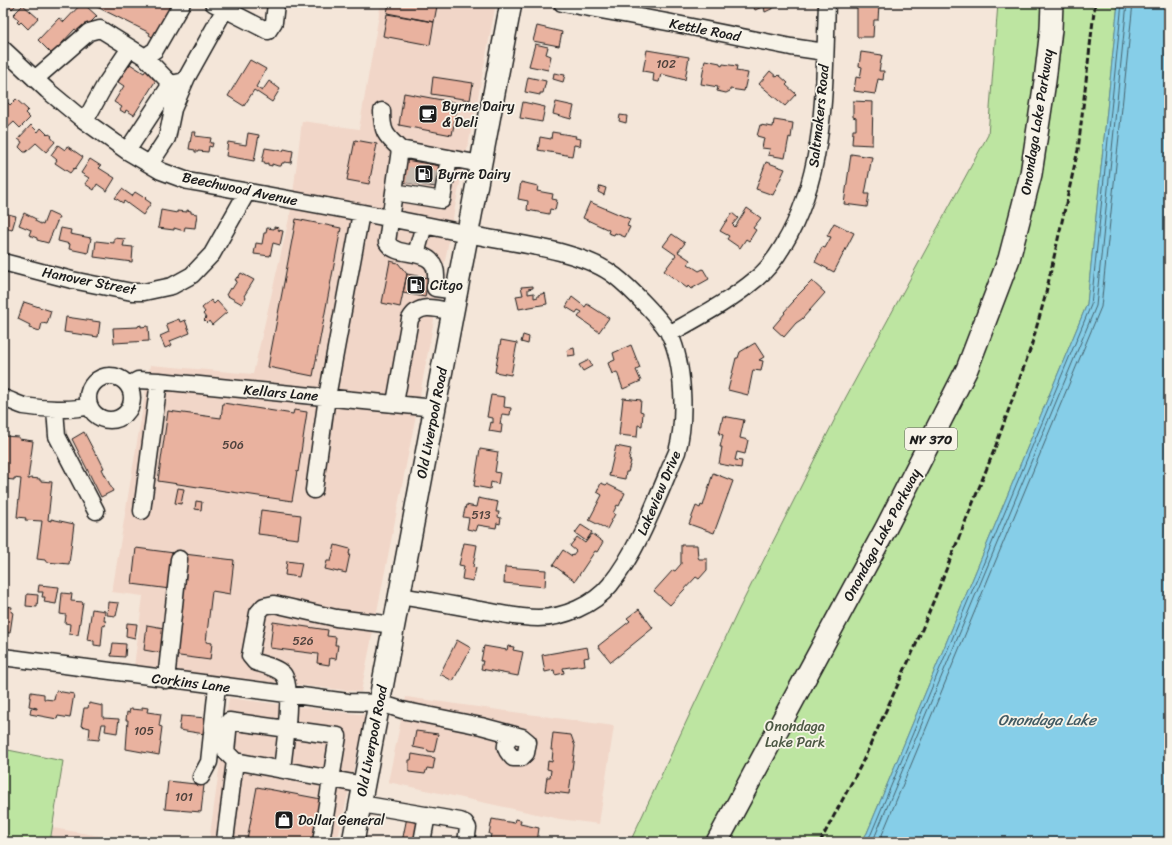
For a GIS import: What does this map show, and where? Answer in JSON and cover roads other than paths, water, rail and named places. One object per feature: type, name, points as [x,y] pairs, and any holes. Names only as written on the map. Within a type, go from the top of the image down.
[{"type":"main road","name":"Old Liverpool Road","points":[[353,842],[436,408],[511,3]]},
{"type":"main road","name":"Onondaga Lake Parkway","points":[[717,842],[886,528],[967,369],[1009,259],[1031,174],[1045,81],[1051,29],[1052,3]]},
{"type":"street","points":[[145,57],[155,50],[182,3]]},
{"type":"street","points":[[127,151],[178,82],[219,6],[268,31],[274,22],[276,3]]},
{"type":"street","name":"Kettle Road","points":[[562,3],[791,47],[826,52]]},
{"type":"street","name":"Saltmakers Road","points":[[669,334],[730,299],[757,278],[775,259],[791,233],[800,214],[810,186],[818,149],[826,52],[828,3]]},
{"type":"street","points":[[35,79],[89,32],[100,29],[145,57],[178,82]]},
{"type":"street","points":[[85,121],[105,85],[130,48]]},
{"type":"street","name":"Beechwood Avenue","points":[[3,49],[35,79],[85,121],[127,151],[161,171],[188,181],[468,234]]},
{"type":"street","points":[[150,164],[167,138],[178,82]]},
{"type":"street","points":[[382,111],[382,123],[386,136],[400,149],[419,158],[481,164]]},
{"type":"street","points":[[400,149],[387,242],[394,249],[416,254],[433,263],[437,272],[431,308]]},
{"type":"street","points":[[394,192],[413,189],[430,192],[442,200],[440,160]]},
{"type":"street","name":"Hanover Street","points":[[3,262],[72,280],[132,292],[144,292],[172,286],[192,275],[212,254],[247,192]]},
{"type":"street","points":[[314,490],[327,397],[361,213]]},
{"type":"street","points":[[416,254],[424,225]]},
{"type":"street","name":"Lakeview Drive","points":[[399,596],[516,616],[538,618],[562,615],[587,604],[600,595],[610,585],[636,545],[681,440],[683,415],[682,394],[675,348],[663,325],[640,300],[615,276],[587,260],[468,234]]},
{"type":"street","points":[[435,288],[457,291]]},
{"type":"street","points":[[395,404],[410,319],[414,312],[419,309],[431,308],[453,312]]},
{"type":"street","points":[[103,377],[117,377],[129,386],[132,392],[130,407],[126,414],[120,418],[105,420],[98,417],[89,406],[89,392],[92,385],[103,377]]},
{"type":"street","name":"Kellars Lane","points":[[129,386],[138,380],[160,381],[436,408]]},
{"type":"street","points":[[142,510],[160,381]]},
{"type":"street","points":[[3,398],[23,406],[55,409],[80,409],[89,406]]},
{"type":"street","points":[[55,409],[57,436],[96,511]]},
{"type":"street","points":[[166,680],[180,559]]},
{"type":"street","points":[[282,769],[289,712],[287,695],[288,683],[284,675],[278,670],[255,662],[250,656],[258,614],[264,606],[274,604],[336,618],[394,625]]},
{"type":"street","name":"Corkins Lane","points":[[3,657],[287,695],[348,702],[380,703],[402,710],[512,734]]},
{"type":"street","points":[[201,778],[209,762],[217,686]]},
{"type":"street","points":[[321,842],[332,778],[338,736],[229,721],[226,752],[235,760],[332,778],[362,794],[428,815],[460,821],[465,823],[468,828],[466,842]]},
{"type":"street","points":[[226,842],[225,840],[235,760]]},
{"type":"street","points":[[422,842],[428,815]]},
{"type":"water","name":"Onondaga Lake","points":[[1118,3],[1169,3],[1169,842],[861,842],[867,833],[1087,304]]},
{"type":"tunnel","points":[[414,184],[418,162]]},
{"type":"tunnel","points":[[432,186],[435,165]]},
{"type":"railway","points":[[820,842],[861,765],[915,647],[995,448],[1031,347],[1045,297],[1078,150],[1095,3]]},
{"type":"place","name":"Byrne Dairy & Deli","points":[[428,114]]},
{"type":"place","name":"Byrne Dairy","points":[[424,174]]},
{"type":"place","name":"Citgo","points":[[416,285]]},
{"type":"place","name":"Dollar General","points":[[284,820]]},
{"type":"park label","name":"Onondaga Lake Park","points":[[795,734]]}]
